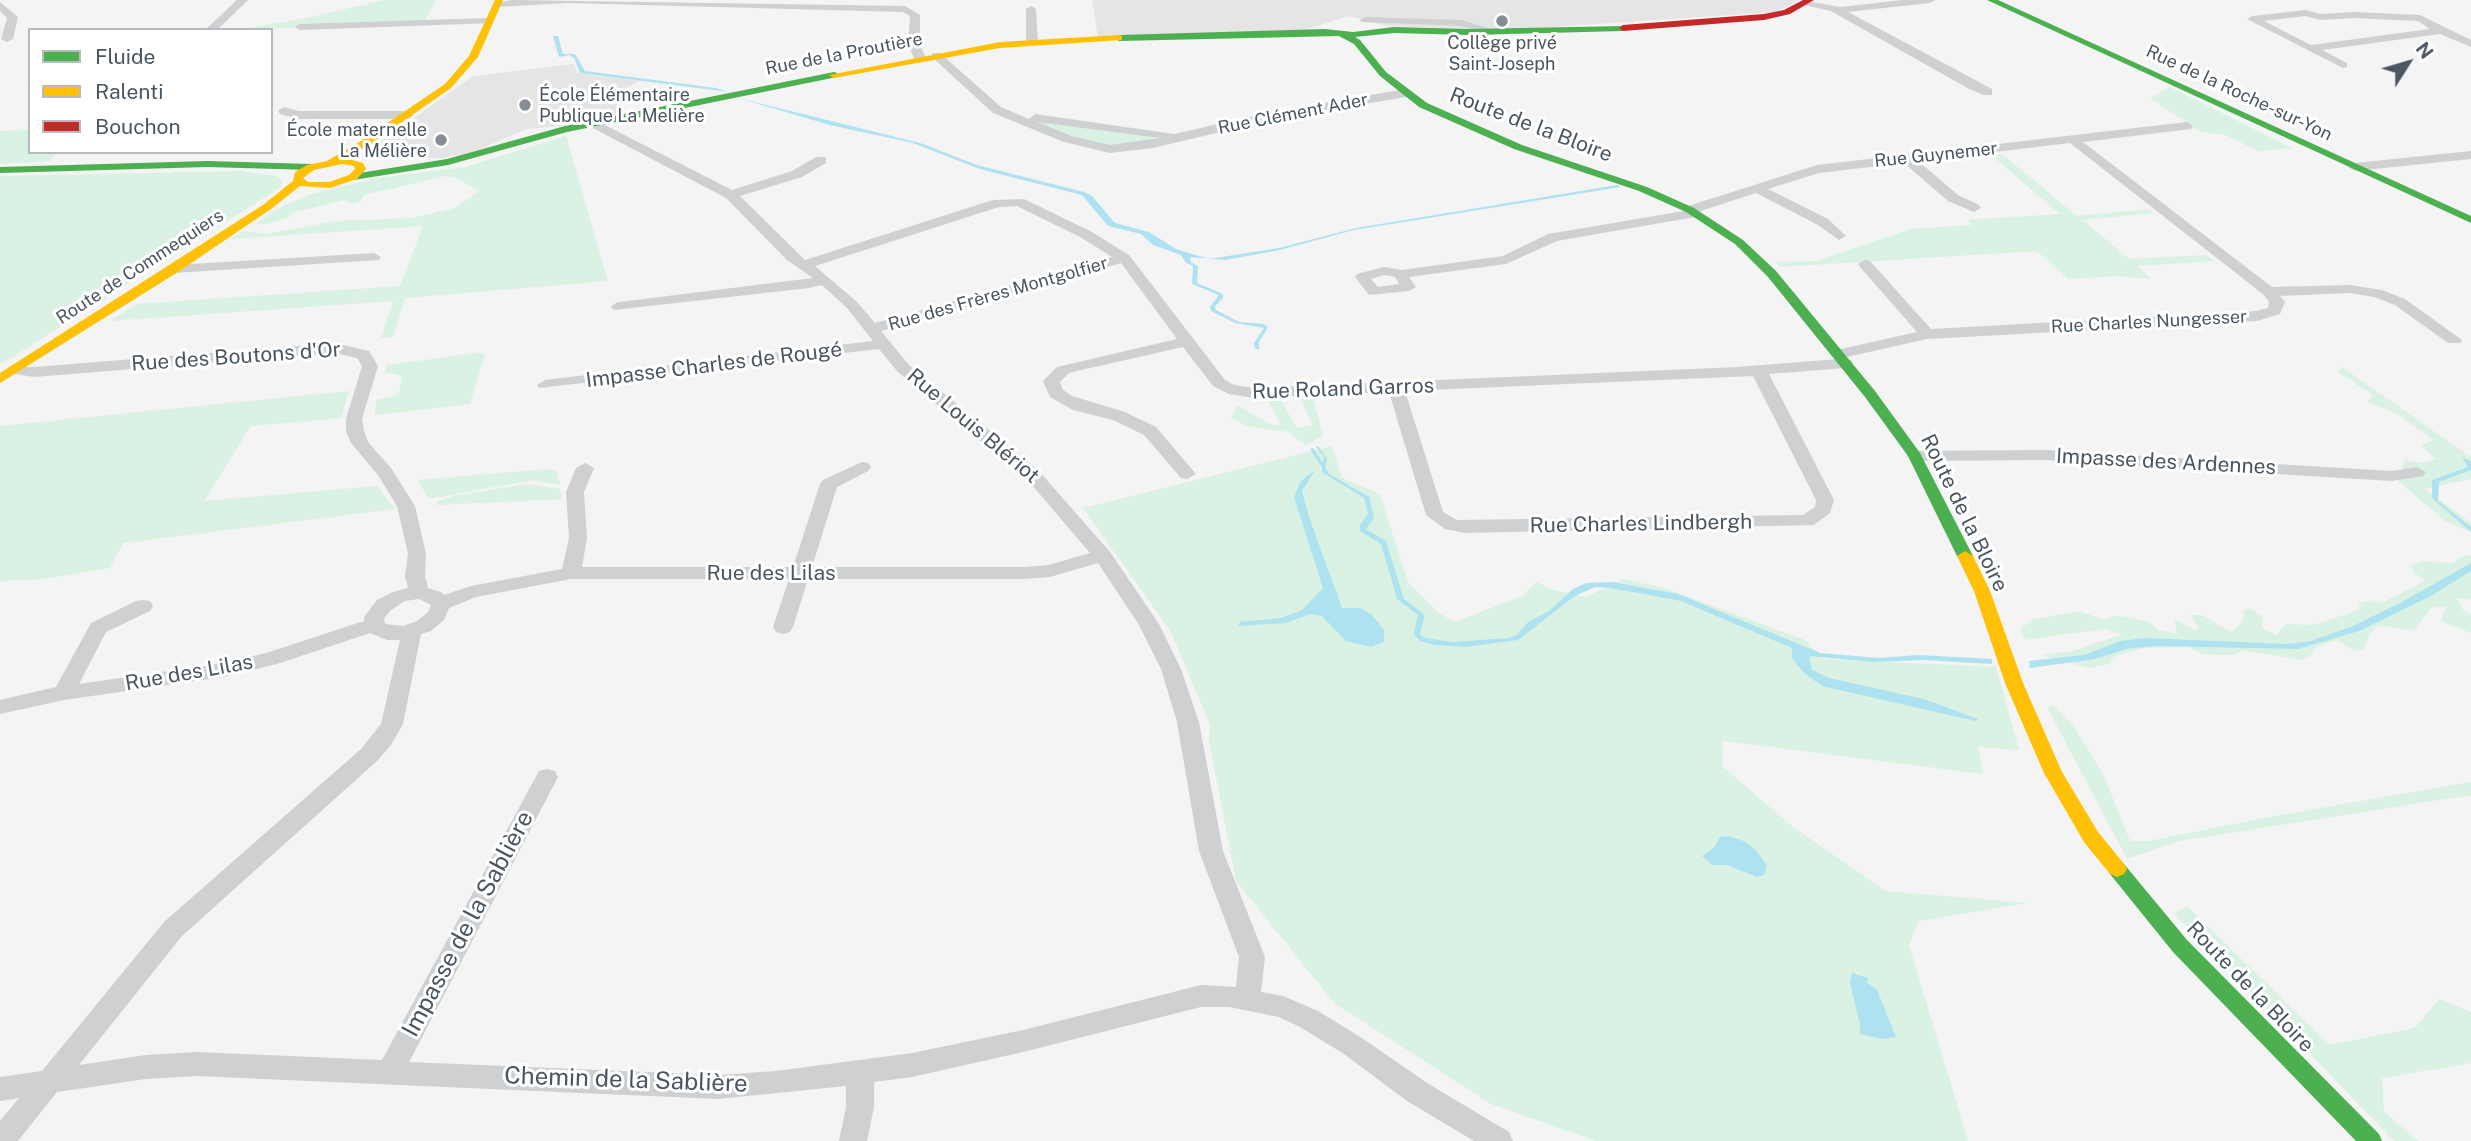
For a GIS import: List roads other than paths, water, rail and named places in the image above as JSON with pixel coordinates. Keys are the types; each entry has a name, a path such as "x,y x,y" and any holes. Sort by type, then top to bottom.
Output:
{"street":[{"path":"212,28 243,0"},
{"path":"0,170 208,164 311,167 332,161 408,115 458,76 472,57 498,2 568,0 755,3 905,9 915,15 914,45 928,57"},
{"path":"1834,9 1930,0"},
{"name":"Rue de la Roche-sur-Yon","path":"1991,0 2471,220"},
{"path":"1807,2 1834,9 1988,92"},
{"name":"Rue de la Proutière","path":"332,161 357,169 405,169 462,159 552,132 928,57 1032,42 1353,30 1493,32 1625,28 1748,19 1787,12 1807,2"},
{"path":"2287,4 2320,17 2354,15 2420,18 2471,44"},
{"path":"0,5 13,18 7,39"},
{"path":"1031,9 1032,42"},
{"path":"2306,13 2252,19 2343,65"},
{"path":"300,27 489,22"},
{"path":"1353,30 1462,23 1493,32"},
{"name":"Route de la Bloire","path":"1353,30 1383,74 1406,93 1438,113 1693,211 1722,229 1754,255 1841,358 1897,428 1915,456 1982,590 2014,683 2043,752 2091,838 2180,946 2371,1141"},
{"path":"2309,48 2441,31"},
{"name":"Rue Clément Ader","path":"928,57 997,110 1068,139 1110,149 1153,144 1314,108 1406,93"},
{"path":"284,111 299,115 408,115"},
{"name":"Rue Clément Ader","path":"1010,114 1180,136"},
{"name":"Rue Louis Blériot","path":"595,124 731,195 777,243 824,279 852,305 921,384 1025,467 1080,527 1102,556 1149,624 1171,669 1188,722 1211,851 1252,957 1248,998"},
{"name":"Rue Guynemer","path":"1402,274 1506,261 1553,237 1693,211 1817,169 2187,127"},
{"name":"Rue Charles Nungesser","path":"1841,358 1927,334 2257,316 2275,311 2277,302 2269,292 2073,140"},
{"path":"267,207 357,169 365,143"},
{"path":"2355,167 2471,155"},
{"path":"1906,158 1953,198 1974,208"},
{"path":"731,195 797,174 821,160"},
{"path":"269,167 320,186"},
{"name":"Route de Commequiers","path":"0,379 267,207 311,167"},
{"path":"1756,188 1823,222 1839,236"},
{"name":"Rue Roland Garros","path":"803,265 1008,201 1029,205 1124,258 1219,383 1241,392 1396,388 1759,371 1841,358"},
{"path":"174,269 374,257"},
{"name":"Rue des Frères Montgolfier","path":"871,329 1124,258"},
{"path":"1865,264 1927,334"},
{"path":"2355,278 2367,291"},
{"path":"619,307 809,284 824,279"},
{"path":"2269,292 2367,291 2400,302 2454,340"},
{"path":"1187,474 1150,431 1119,416 1066,400 1053,390 1051,381 1063,370 1073,367 1188,341"},
{"name":"Impasse Charles de Rougé","path":"545,385 884,344"},
{"name":"Rue des Boutons d'Or","path":"15,370 34,372 334,348 363,354 370,366 354,419 355,431 360,443 385,472 406,506 417,554 415,576 419,593"},
{"name":"Rue Charles Lindbergh","path":"1396,388 1435,515 1452,524 1465,527 1807,521 1824,509 1825,500 1759,371"},
{"name":"Impasse des Ardennes","path":"1915,456 2046,456 2392,476 2417,472"},
{"path":"783,627 829,484 862,467"},
{"path":"571,573 578,538 575,492 585,468"},
{"name":"Rue des Lilas","path":"441,604 471,592 571,573 1026,573 1050,571 1102,556"},
{"path":"419,593 434,596 441,604 437,615 424,626 412,631 387,633 375,624 374,617 384,605 400,596 419,593"},
{"path":"64,693 98,628 143,606"},
{"name":"Rue des Lilas","path":"0,707 64,693 224,670 270,659 375,624"},
{"path":"1,1141 173,929 369,755 383,739 392,723 412,631"},
{"name":"Impasse de la Sablière","path":"390,1071 547,777"},
{"name":"Chemin de la Sablière","path":"0,1089 146,1067 196,1064 718,1087 860,1074 1023,1041 1201,996 1248,998 1283,1007 1309,1019 1417,1092 1499,1141"},
{"path":"853,1141 859,1107 860,1074"}],"water":[{"path":"553,36 558,36 563,54 575,54 585,71 729,92 580,73 574,58 569,55 559,57"},
{"path":"738,98 920,143 977,165 1084,192 1092,196 1115,223 1149,232 1176,249 1207,258 1190,257 1191,262 1198,266 1197,283 1223,294 1223,298 1215,306 1216,310 1239,322 1264,324 1268,327 1259,342 1259,349 1255,349 1254,343 1264,328 1235,323 1211,311 1210,307 1219,295 1192,284 1193,266 1186,263 1181,255 1153,245 1141,234 1108,226 1082,195 980,169 913,143 830,125"},
{"path":"1617,185 1621,187 1354,230 1280,250 1225,260 1211,259 1279,248 1356,228"},
{"path":"1318,446 1327,459 1325,467 1329,474 1369,497 1374,518 1366,529 1386,541 1404,599 1425,615 1420,634 1425,638 1453,642 1508,638 1517,635 1528,622 1549,611 1573,589 1586,583 1612,582 1678,594 1820,653 1879,658 1918,655 1992,659 1992,664 1923,660 1874,662 1809,656 1812,670 1829,678 1924,699 1978,719 1975,721 1822,686 1804,673 1792,658 1792,648 1681,601 1611,588 1595,587 1575,596 1518,640 1465,647 1420,641 1414,634 1418,615 1397,599 1381,544 1360,531 1360,525 1368,514 1364,498 1322,472 1322,467 1310,449 1313,448 1323,463 1324,457 1316,447"},
{"path":"2462,457 2471,461 2471,470 2439,482 2438,501 2471,527 2471,532 2432,498 2432,480 2468,467"},
{"path":"1315,470 1302,491 1309,517 1342,608 1360,608 1372,615 1384,630 1384,642 1371,647 1346,641 1322,616 1310,614 1286,623 1238,626 1240,622 1281,618 1302,610 1323,588 1294,497 1301,481"},
{"path":"2471,563 2471,571 2429,597 2359,631 2298,649 2159,646 2130,648 2095,659 2030,668 2029,661 2084,655 2120,641 2145,638 2286,644 2311,641 2353,626"},
{"path":"1729,836 1746,842 1756,850 1767,866 1764,875 1757,877 1727,865 1712,865 1702,856 1714,848 1720,837"},
{"path":"1852,973 1868,978 1867,983 1877,990 1896,1037 1882,1039 1860,1034 1850,983"}],"place":[{"name":"Collège privé Saint-Joseph","path":"1502,21"},
{"name":"École Élémentaire Publique La Melière","path":"525,105"},
{"name":"École maternelle La Mélière","path":"441,140"}]}
